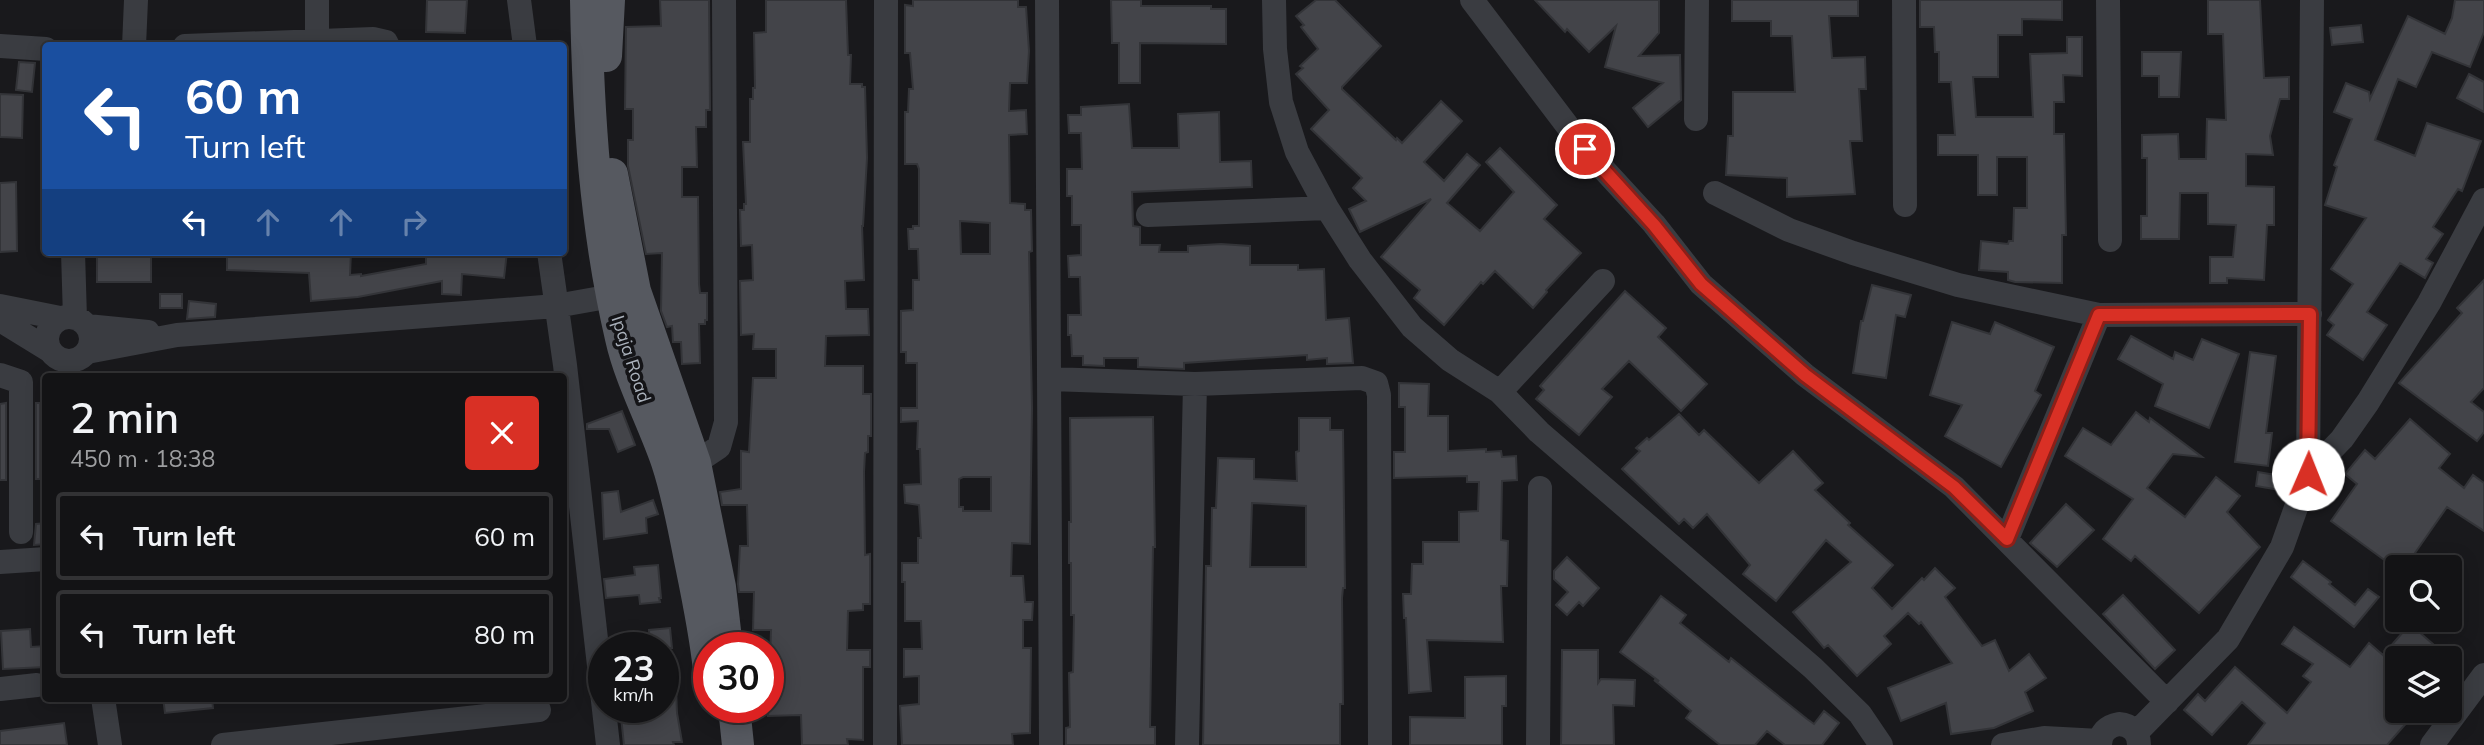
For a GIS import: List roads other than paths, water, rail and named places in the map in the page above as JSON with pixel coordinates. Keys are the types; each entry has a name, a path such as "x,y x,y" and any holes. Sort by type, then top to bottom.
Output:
{"main road":[{"name":"Ipaja Road","path":"586,0 587,73 597,209 612,296 621,341 678,498 704,632"},
{"name":"Ipaja Road","path":"609,0 605,104 612,174 635,291 695,463 718,574 725,632"},
{"path":"714,723 716,745"},
{"path":"736,723 738,745"}],"street":[{"path":"134,42 136,0"},
{"path":"317,0 317,39"},
{"path":"519,0 524,42"},
{"path":"695,463 719,447 726,422 724,0"},
{"path":"885,745 886,0"},
{"path":"1047,0 1051,745"},
{"path":"1274,0 1275,50 1281,102 1297,152 1327,208 1360,260 1412,327 1450,360 1500,393 1539,432 1813,668 1860,714 1881,745"},
{"path":"1472,0 1585,149 1654,225 1701,284 1805,375 1954,487 2167,702"},
{"path":"1696,119 1698,0"},
{"path":"1904,0 1905,205"},
{"path":"2108,0 2110,240"},
{"path":"2003,745 2044,738 2100,743 2102,734 2112,725 2126,725 2138,739 2167,702 2228,639 2282,547 2308,474 2312,0"},
{"path":"260,42 317,39 373,39 386,42"},
{"path":"0,46 42,49"},
{"path":"1715,193 1789,230 1853,253 1958,285 2099,315 2310,314"},
{"path":"2308,474 2342,439 2368,402 2429,303 2484,200"},
{"path":"1148,215 1327,208"},
{"path":"72,256 74,320 91,341 85,361"},
{"path":"550,256 566,373"},
{"path":"1500,393 1603,281"},
{"path":"0,320 54,360 69,362 85,361 177,335 556,306 612,296"},
{"path":"0,306 177,335"},
{"path":"2007,539 2099,315"},
{"path":"54,360 46,342 49,327 74,320"},
{"path":"0,375 22,382 22,532"},
{"path":"1050,379 1195,384 1362,377 1376,383 1379,395 1380,745"},
{"path":"567,383 608,745"},
{"path":"1187,745 1195,384"},
{"path":"1538,745 1540,488"},
{"path":"0,562 42,559"},
{"path":"2432,745 2484,675"},
{"path":"0,689 37,685"},
{"path":"104,702 110,745"},
{"path":"223,745 539,710"}]}
